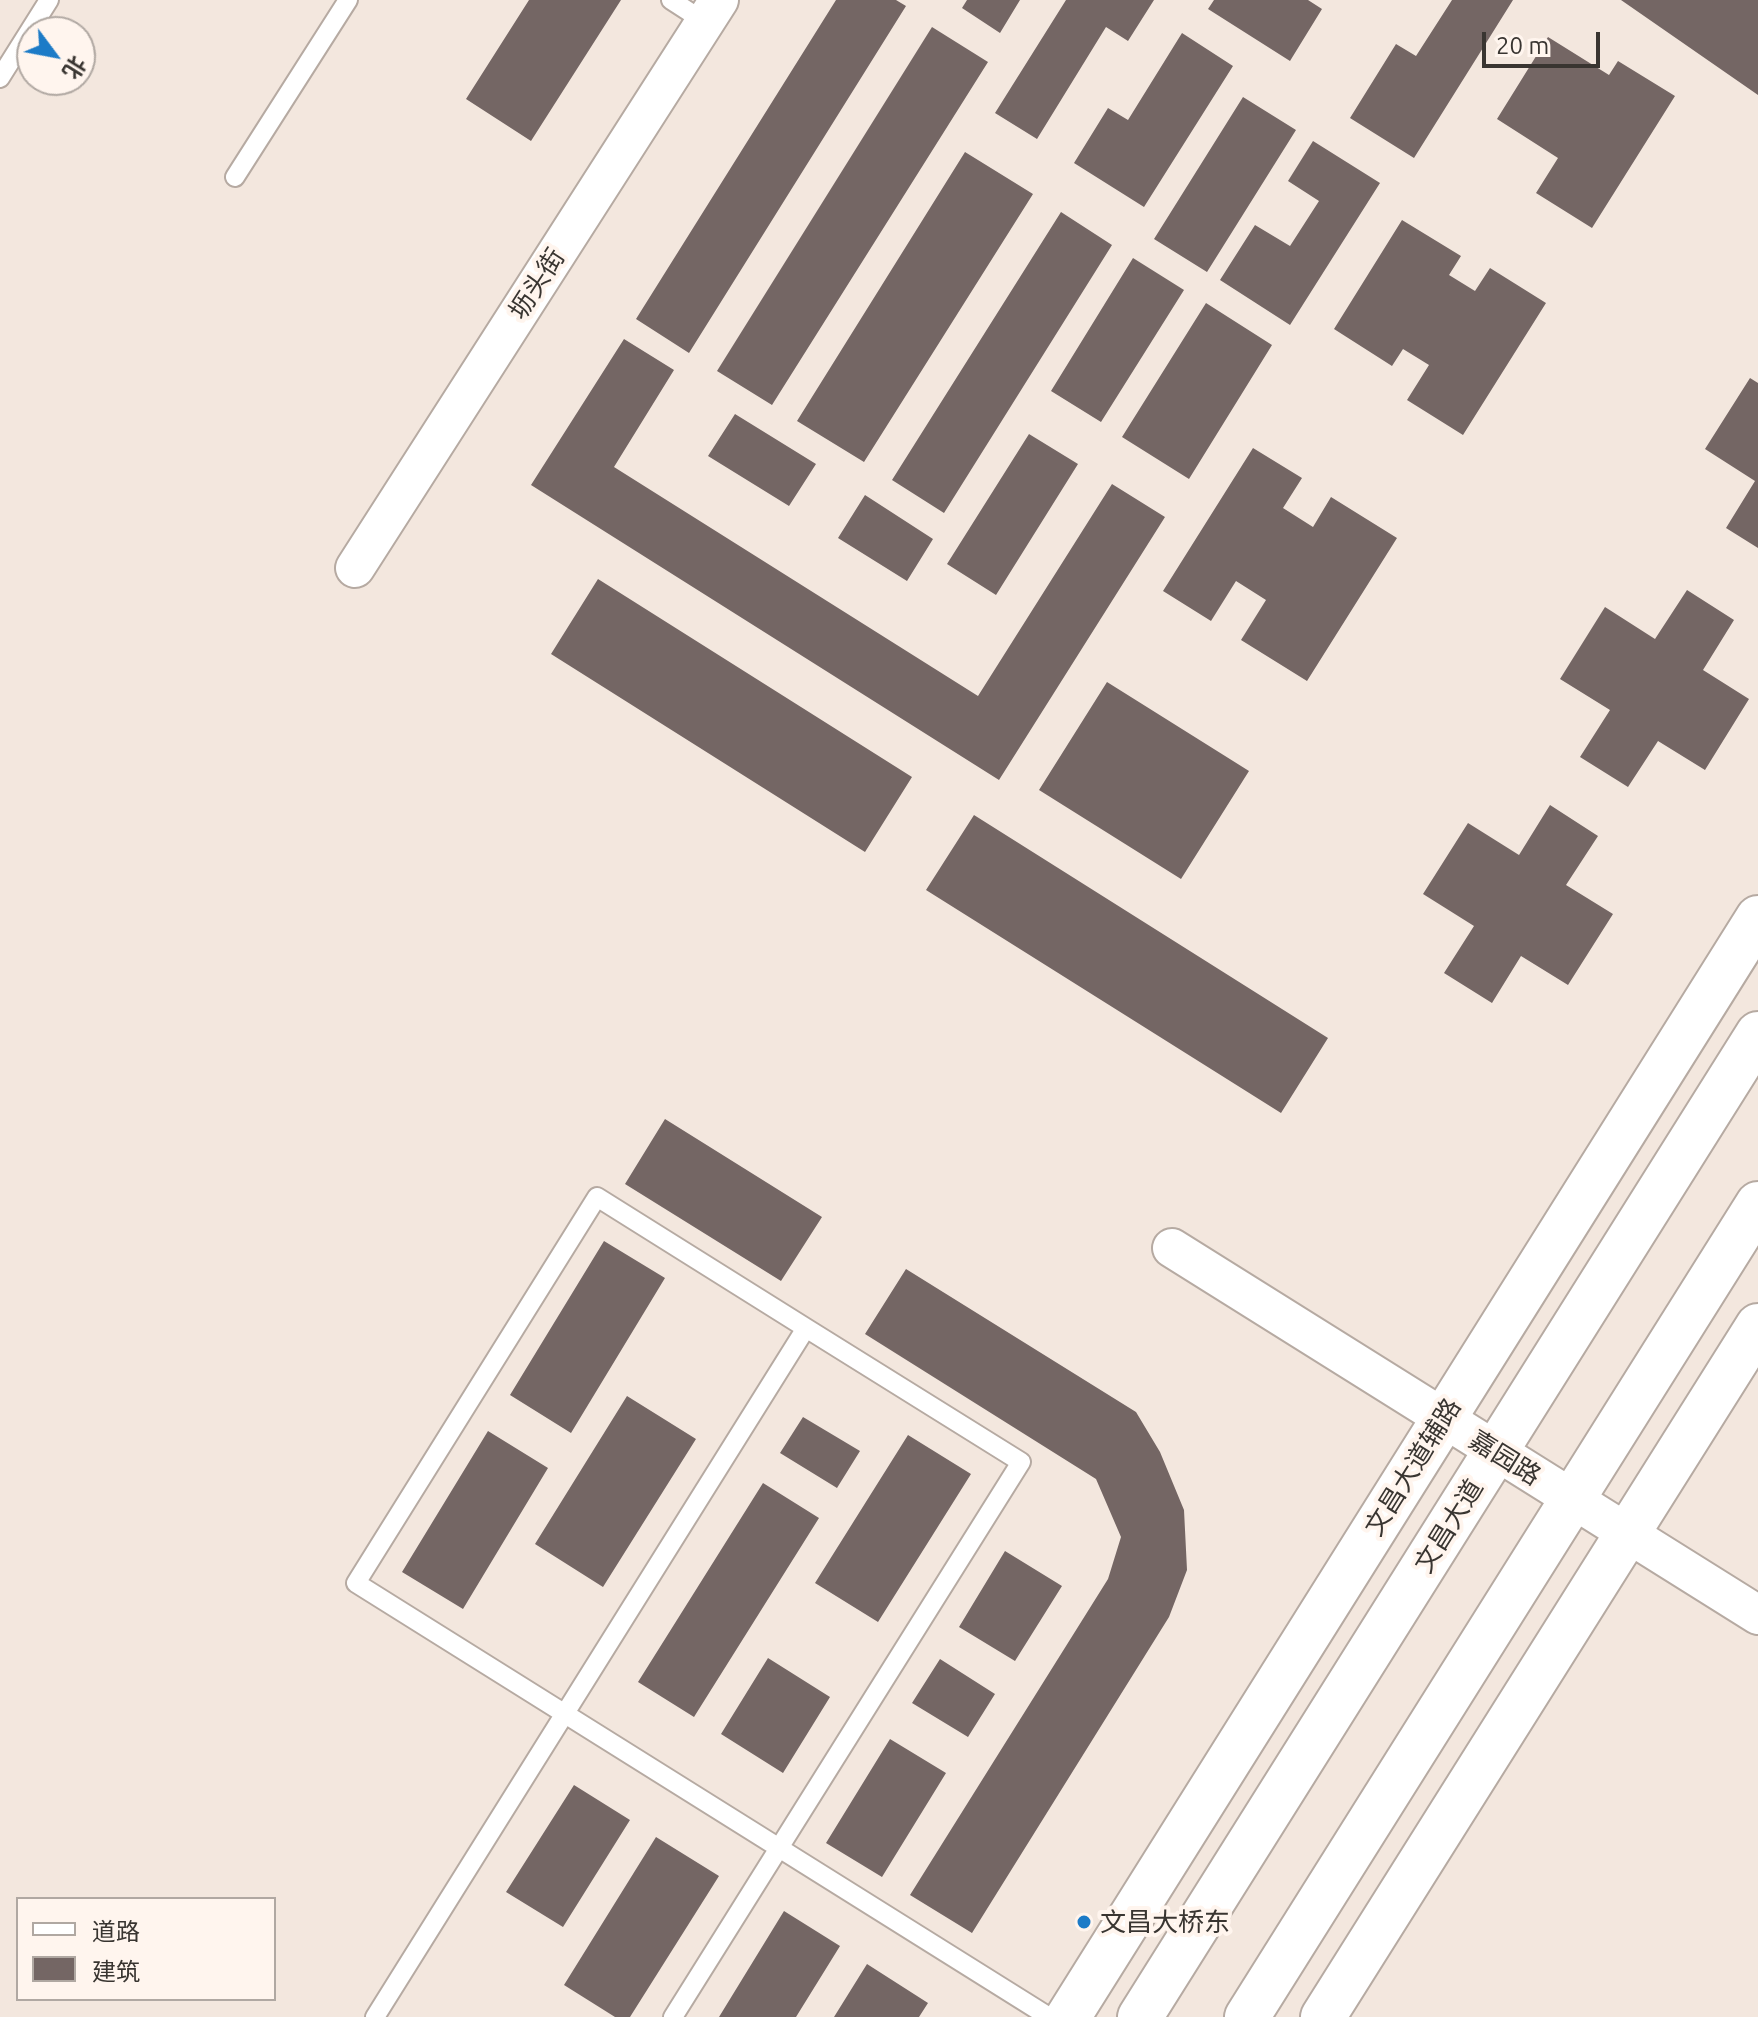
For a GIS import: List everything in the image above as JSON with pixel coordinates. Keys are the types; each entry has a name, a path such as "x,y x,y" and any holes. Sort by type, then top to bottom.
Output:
{"street":[{"name":"坜头街","path":"355,568 712,11"},
{"name":"文昌大道辅路","path":"1068,2017 1758,918"},
{"name":"文昌大道","path":"1140,2017 1758,1034"},
{"path":"1247,2017 1758,1204"},
{"name":"嘉园路","path":"1172,1248 1758,1615"},
{"path":"1323,2017 1758,1326"}],"lane":[{"path":"0,78 49,0"},
{"path":"235,177 348,0"},
{"path":"671,0 712,11"},
{"path":"673,2017 779,1848 1021,1462 597,1197 356,1583 565,1714 779,1848 1049,2017"},
{"path":"375,2017 806,1328"}],"building":[{"path":"529,0 621,0 531,141 466,99"},
{"path":"836,0 896,0 906,6 689,353 636,319"},
{"path":"967,0 1020,0 1000,33 962,8"},
{"path":"1066,0 1154,0 1128,41 1106,27 1037,139 995,113"},
{"path":"1214,0 1308,0 1322,9 1290,61 1208,9"},
{"path":"1452,0 1513,0 1414,158 1350,118 1396,44 1416,56"},
{"path":"1621,0 1758,0 1758,95"},
{"path":"932,27 988,62 772,405 717,371"},
{"path":"1182,33 1233,66 1144,207 1074,163 1108,108 1128,120"},
{"path":"1548,37 1609,75 1618,61 1675,96 1592,228 1536,193 1558,158 1497,119"},
{"path":"1243,97 1296,130 1207,272 1154,239"},
{"path":"1313,141 1380,183 1290,325 1220,280 1255,225 1290,246 1319,201 1288,181"},
{"path":"965,152 1033,194 864,462 797,421"},
{"path":"1061,212 1112,245 944,513 892,480"},
{"path":"1402,220 1461,256 1449,275 1475,291 1490,268 1546,303 1463,435 1407,400 1429,365 1403,349 1392,366 1334,329"},
{"path":"1133,258 1184,290 1101,422 1051,391"},
{"path":"1206,303 1272,345 1189,479 1122,437"},
{"path":"624,339 674,370 614,467 978,696 1112,484 1165,517 999,780 531,485"},
{"path":"1750,378 1758,383 1758,548 1726,528 1755,481 1705,449"},
{"path":"735,414 816,464 789,506 708,456"},
{"path":"1029,434 1078,464 996,595 947,564"},
{"path":"1253,448 1302,478 1283,508 1313,527 1331,497 1397,538 1307,681 1241,640 1266,600 1236,581 1211,621 1163,591"},
{"path":"865,495 933,539 907,581 838,538"},
{"path":"598,579 912,777 865,852 551,654"},
{"path":"1687,590 1734,620 1703,670 1749,699 1705,770 1658,741 1628,787 1580,757 1610,710 1560,679 1605,607 1655,639"},
{"path":"1107,682 1249,771 1181,879 1039,790"},
{"path":"1550,805 1598,836 1566,885 1613,914 1568,985 1521,956 1492,1003 1444,973 1474,926 1423,894 1468,823 1519,855"},
{"path":"974,815 1328,1038 1281,1113 926,890"},
{"path":"665,1119 822,1217 781,1281 625,1184"},
{"path":"604,1241 665,1278 571,1433 510,1395"},
{"path":"906,1269 1136,1412 1160,1452 1184,1510 1187,1570 1169,1617 972,1933 910,1895 1108,1579 1121,1537 1096,1479 865,1334"},
{"path":"627,1396 696,1439 603,1587 535,1544"},
{"path":"803,1417 860,1451 837,1488 780,1453"},
{"path":"488,1431 548,1468 463,1609 402,1572"},
{"path":"908,1435 971,1474 878,1622 815,1583"},
{"path":"763,1483 819,1518 694,1717 638,1682"},
{"path":"1005,1551 1062,1586 1015,1661 959,1627"},
{"path":"768,1658 830,1697 783,1773 721,1734"},
{"path":"940,1659 995,1694 968,1737 912,1703"},
{"path":"890,1739 946,1773 882,1877 826,1843"},
{"path":"574,1785 630,1820 563,1927 506,1892"},
{"path":"656,1837 719,1876 630,2017 615,2017 564,1985"},
{"path":"784,1911 840,1946 796,2017 719,2017"},
{"path":"867,1964 928,2003 919,2017 834,2017"}],"place":[{"name":"文昌大桥东","path":"1084,1922"}]}
